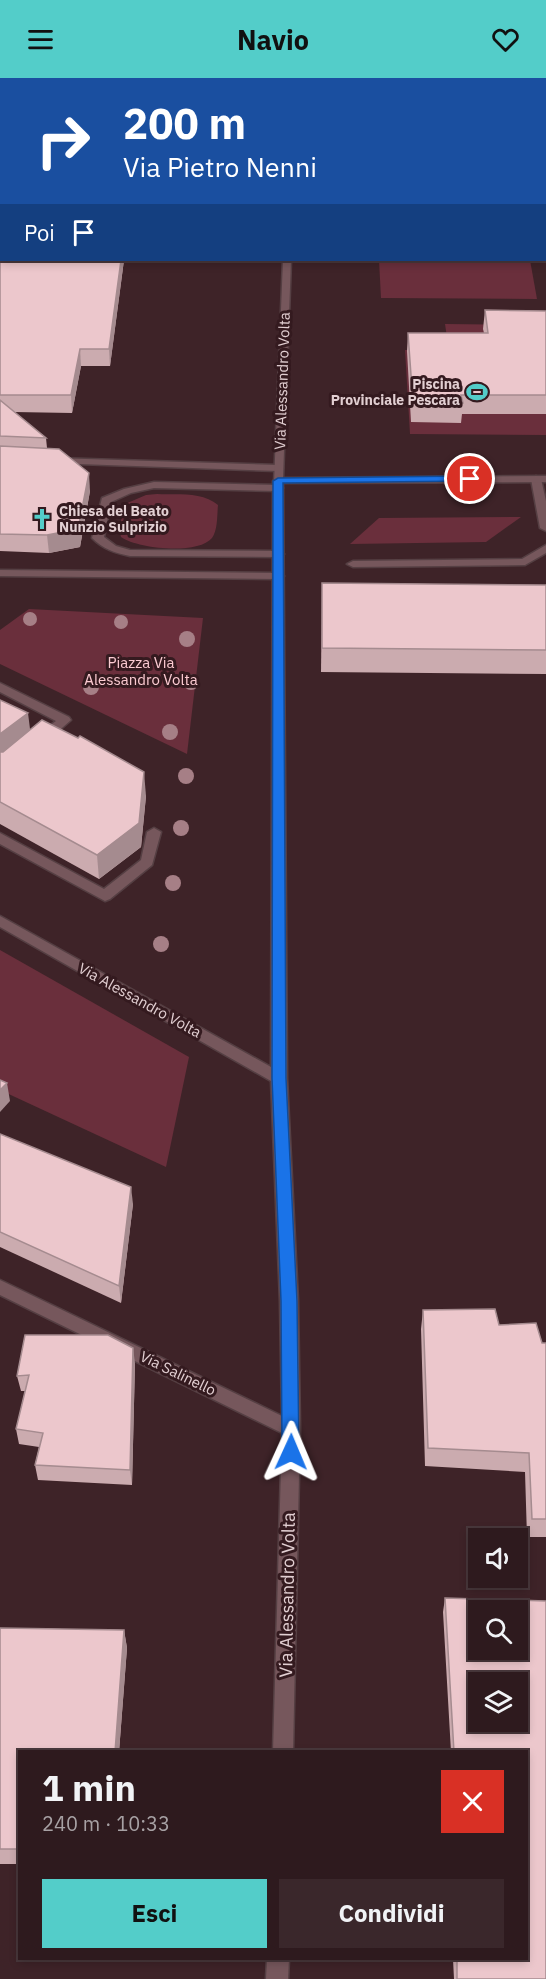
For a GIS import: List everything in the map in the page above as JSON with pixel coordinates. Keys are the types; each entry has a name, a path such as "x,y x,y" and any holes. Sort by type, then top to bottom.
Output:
{"street":[{"name":"Via Alessandro Volta","path":"283,1750 291,1429 289,1301 279,1078 278,479 287,261"},
{"path":"47,461 278,479"},
{"path":"278,554 130,553 112,548 98,538 106,500 128,490 154,485 278,479 541,479 546,528"},
{"path":"353,564 525,562 546,548"},
{"path":"0,573 278,576"},
{"path":"0,687 65,720 28,749"},
{"path":"0,838 105,896 147,862 154,832"},
{"name":"Via Alessandro Volta","path":"0,921 279,1078"},
{"name":"Via Salinello","path":"0,1287 291,1429"},
{"path":"277,1979 278,1960"}],"green space":[{"path":"379,261 530,261 537,299 381,298"},
{"name":"Piscina Provinciale Pescara","path":"445,324 546,325 546,435 410,434 405,350 449,351"},
{"path":"146,495 197,496 218,505 212,538 194,547 168,548 140,545 121,537 119,529 125,504"},
{"path":"521,517 486,542 350,544 379,518"},
{"name":"Piazza Via Alessandro Volta","path":"29,609 203,618 187,754 0,664 0,630"},
{"path":"0,950 189,1057 166,1167 0,1090"}],"building":[{"path":"0,261 121,261 109,349 80,349 71,395 0,395"},
{"name":"Piscina Provinciale Pescara","path":"485,310 546,311 546,395 461,395 463,403 413,403 408,333 488,333"},
{"path":"0,400 46,438 0,436"},
{"name":"Chiesa del Beato Nunzio Sulprizio","path":"0,446 59,449 89,473 78,529 47,535 0,534"},
{"path":"322,583 546,585 546,650 322,648"},
{"path":"0,700 28,713 0,734"},
{"path":"42,720 78,738 80,736 144,772 139,823 97,855 0,802 0,752 3,752"},
{"path":"0,1080 7,1083 0,1090"},
{"path":"0,1134 131,1187 119,1286 0,1232"},
{"path":"495,1309 499,1325 536,1323 542,1343 546,1343 546,1519 532,1519 529,1453 428,1448 423,1310"},
{"path":"25,1335 108,1335 133,1348 130,1470 35,1465 43,1433 16,1429 29,1375 17,1376"},
{"path":"445,1598 512,1600 468,1600 468,1660 528,1660 528,1600 546,1601 546,1979 457,1979 457,1960 528,1960 528,1750 454,1750"},
{"path":"0,1628 124,1630 115,1750 18,1750 18,1849 0,1849"}],"place":[{"name":"Piscina Provinciale Pescara","path":"477,392"},
{"name":"Chiesa del Beato Nunzio Sulprizio","path":"42,519"}],"route":[{"path":"291,1452 289,1301 279,1078 278,481 470,479"}]}
